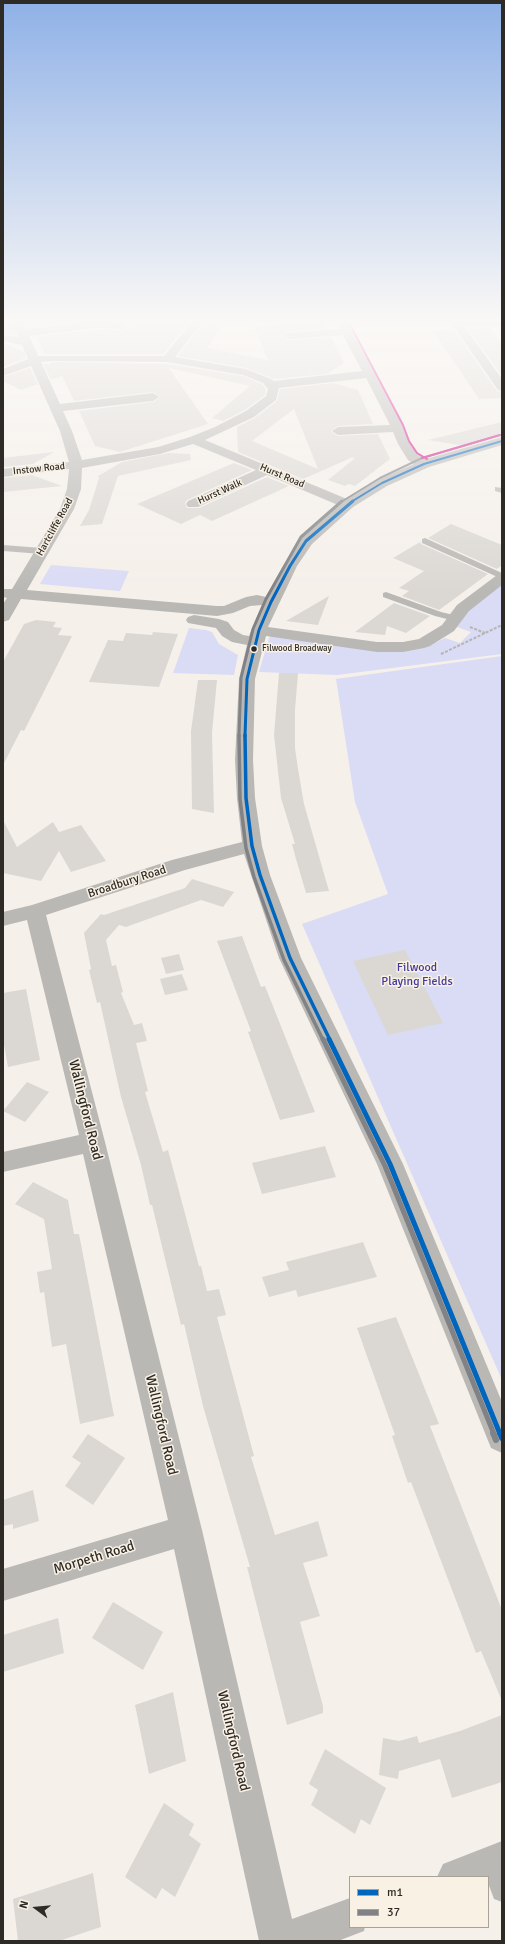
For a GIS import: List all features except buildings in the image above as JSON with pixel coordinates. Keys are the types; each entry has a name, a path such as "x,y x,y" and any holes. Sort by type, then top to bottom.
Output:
{"street":[{"name":"Hartcliffe Road","path":"7,603 42,551 71,499 74,489 76,465 74,453 57,412"},
{"name":"Instow Road","path":"3,473 131,457 194,440 219,430 253,412"},
{"path":"390,412 404,444 413,457 424,464"},
{"path":"338,431 398,428"},
{"name":"Hurst Road","path":"194,440 348,504"},
{"path":"502,441 424,464 382,483 348,504 324,523 306,541 290,566 271,602 258,636 247,679 244,726 246,798 252,846 260,875 290,958 390,1164 502,1438"},
{"name":"Hurst Walk","path":"193,504 268,470"},
{"path":"7,603 213,622 222,625 228,633 238,639 258,636 363,646 403,647 424,643 439,635 448,628 463,608 502,577"},
{"path":"7,603 217,611 227,610 246,602 257,600 271,602"},
{"name":"Broadbury Road","path":"3,920 179,865 252,846"},
{"name":"Wallingford Road","path":"35,911 93,1142 186,1530 278,1941"},
{"path":"3,1162 93,1142"},
{"name":"Morpeth Road","path":"3,1585 186,1530"},
{"path":"463,1876 499,1871"},
{"path":"287,1941 349,1917"}],"lane":[{"path":"425,541 502,577"},
{"path":"3,548 42,551"},
{"path":"386,595 438,614 455,618"}],"green space":[{"path":"51,565 129,571 120,591 40,584"},
{"path":"502,584 502,654 337,675 259,672 270,635 429,646 445,638 460,643 471,632 457,627 467,611"},
{"path":"189,628 212,632 219,644 238,655 234,675 173,673"},
{"name":"Filwood Playing Fields","path":"502,656 502,1380 302,924 388,894 355,802 336,679"}],"transit line":[{"path":"396,412 409,441 417,453 427,459"},
{"name":"37","path":"496,1440 385,1166 284,960 254,877 246,848 240,799 238,760 241,678 253,629 266,599 301,537 344,499 380,478 422,458 500,435"},
{"path":"422,458 500,435"},
{"name":"m1","path":"502,441 424,464 382,483 348,504 306,541 290,566 271,602 259,630 247,679 244,760 246,798 252,846 260,875 290,958 390,1164 502,1438"}],"place":[{"name":"Filwood Broadway","path":"254,649"}]}
